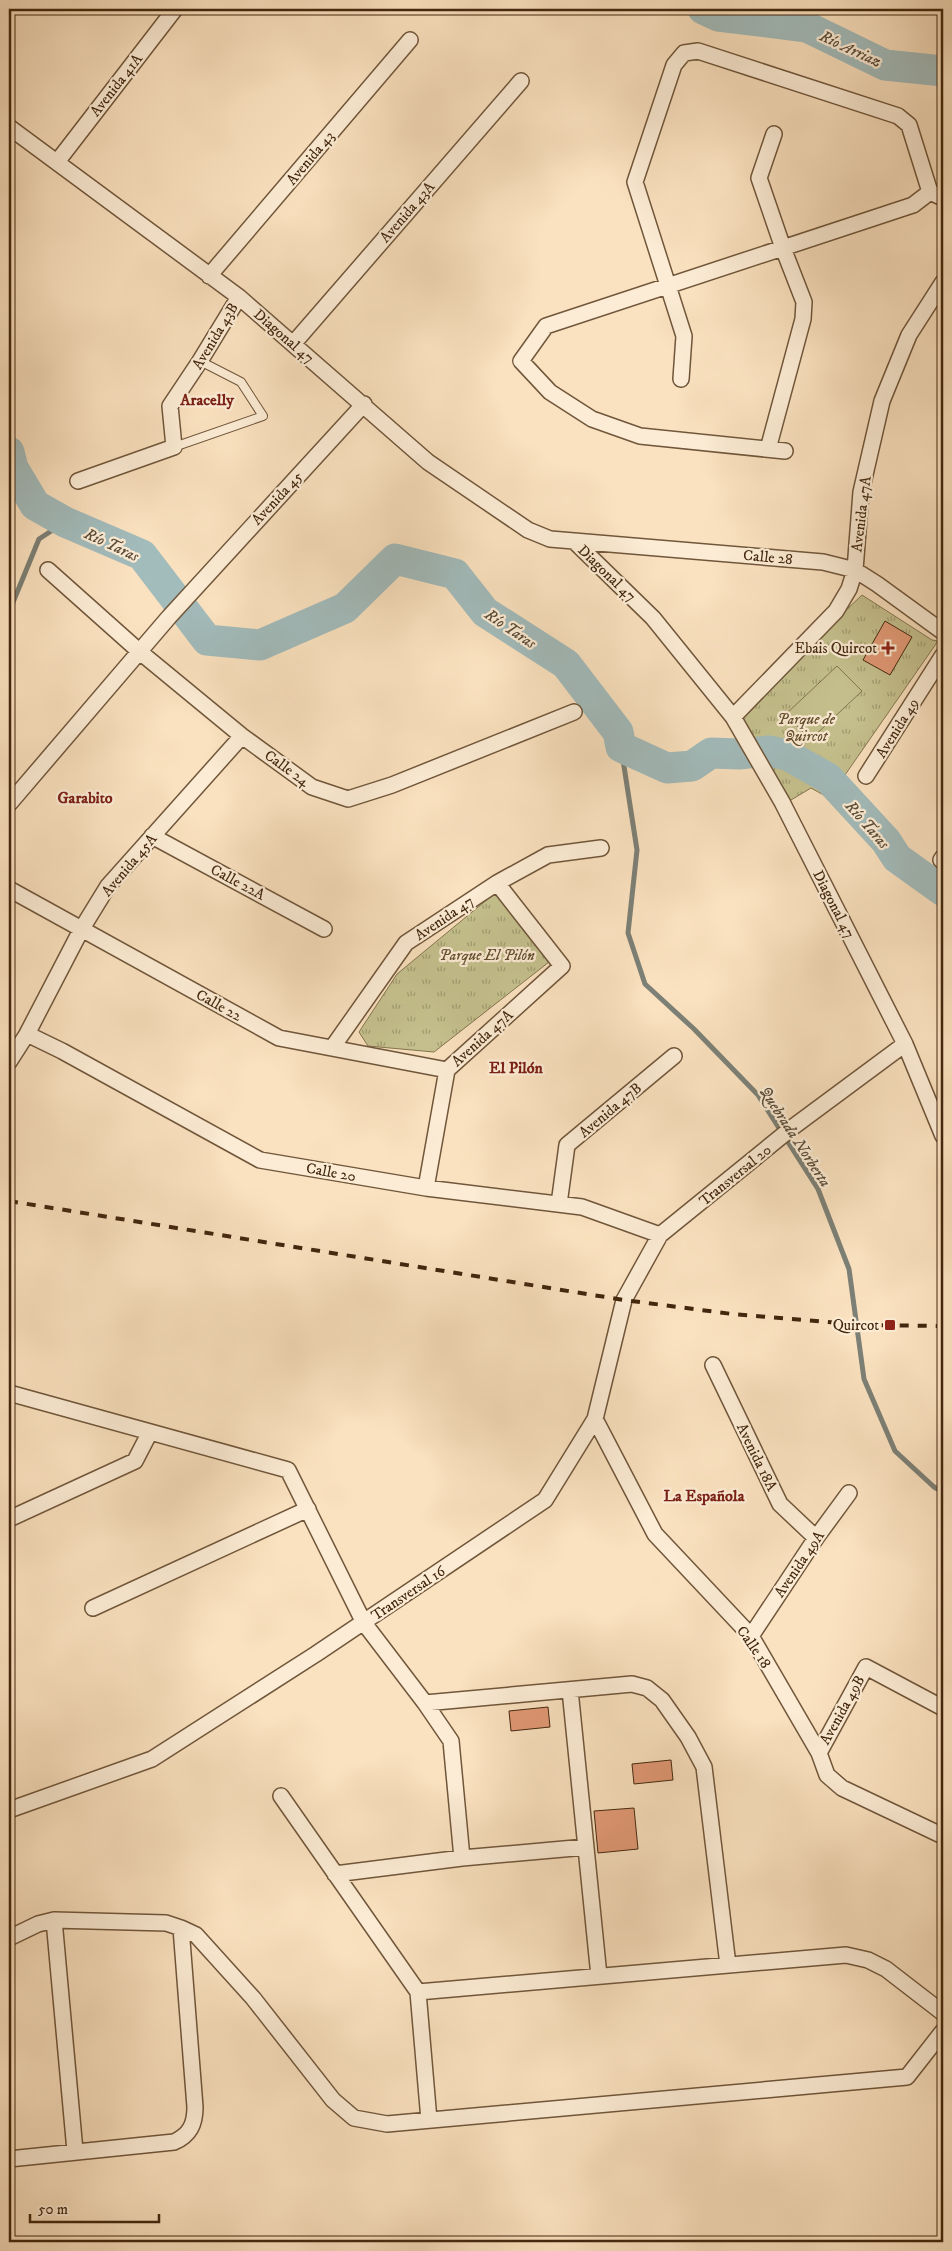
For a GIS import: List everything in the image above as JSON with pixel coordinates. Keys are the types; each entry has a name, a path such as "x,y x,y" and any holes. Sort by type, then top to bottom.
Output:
{"street":[{"name":"Avenida 41A","path":"57,162 175,9"},
{"name":"Avenida 43","path":"209,276 410,40"},
{"path":"682,379 684,336 669,286 635,182 674,65 684,53 698,51 898,116 909,125 936,195 913,205 669,286 546,326 521,361 550,392 592,419 640,436 786,450"},
{"name":"Avenida 43A","path":"293,344 521,81"},
{"name":"Diagonal 47","path":"9,127 239,297 364,404 428,462 528,530 550,539 574,542 653,618 733,717 782,802 905,1044 943,1136"},
{"path":"768,449 803,319 804,302 759,178 774,134"},
{"name":"Avenida 47A","path":"733,717 836,611 849,589 854,570 861,492 882,402 909,335 943,282"},
{"name":"Avenida 43B","path":"174,447 170,406 239,297"},
{"name":"Avenida 45","path":"140,652 168,617 364,404"},
{"path":"78,481 174,447"},
{"name":"Calle 28","path":"574,542 823,562 854,570 878,584 943,632"},
{"name":"Calle 24","path":"48,570 140,652 242,736 312,787 348,798 392,785 574,712"},
{"path":"9,804 140,652"},
{"name":"Avenida 49","path":"866,776 943,655"},
{"name":"Avenida 45A","path":"9,1062 27,1034 81,930 108,886 242,736"},
{"name":"Calle 22A","path":"152,836 324,929"},
{"name":"Avenida 47","path":"332,1048 406,943 497,883 548,855 600,848"},
{"name":"Avenida 47A","path":"426,1188 447,1070 562,966 497,883"},
{"name":"Calle 22","path":"9,889 279,1038 447,1070"},
{"name":"Calle 20","path":"27,1034 62,1051 260,1160 426,1188 582,1207 660,1235"},
{"name":"Transversal 20","path":"660,1235 793,1127 905,1044"},
{"name":"Avenida 47B","path":"559,1204 567,1145 674,1056"},
{"name":"Transversal 16","path":"9,1810 152,1758 364,1623 545,1500 594,1419 624,1300 660,1235"},
{"name":"Avenida 18A","path":"713,1365 780,1504 816,1538"},
{"path":"9,1393 288,1470 364,1623 425,1703 451,1741 462,1858"},
{"name":"Calle 18","path":"594,1419 655,1534 751,1636 819,1753 827,1775 842,1788 943,1836"},
{"path":"9,1519 135,1461 150,1432"},
{"name":"Avenida 49A","path":"751,1636 816,1538 849,1493"},
{"path":"93,1608 308,1509"},
{"name":"Avenida 49B","path":"819,1753 866,1667 943,1708"},
{"path":"425,1703 632,1684 647,1688 662,1700 688,1737 704,1767 728,1965"},
{"path":"570,1690 599,1976"},
{"path":"281,1796 418,1992 429,2120"},
{"path":"335,1874 462,1858 586,1847"},
{"path":"54,1920 75,2151"},
{"path":"9,1938 38,1924 54,1920 166,1923 182,1928 196,1935 252,1998 333,2100 354,2118 387,2124 907,2077 943,2031"},
{"path":"9,2158 174,2142 184,2138 191,2130 195,2119 195,2107 182,1928"},
{"path":"418,1992 846,1955 868,1960 886,1968 943,2013"}],"lane":[{"path":"174,447 263,416 241,382 200,361"}],"green space":[{"name":"Parque de Quircot","path":"862,595 932,640 938,641 829,798 811,788 791,800 782,802 733,717"},
{"path":"837,666 862,691 810,740 786,714"},
{"name":"Parque El Pilón","path":"495,893 549,962 434,1052 368,1046 359,1032 397,974"}],"building":[{"name":"Ebais Quircot","path":"885,621 912,637 890,675 863,660"},
{"path":"548,1707 550,1727 511,1731 509,1711"},
{"path":"671,1760 673,1780 634,1784 632,1764"},
{"path":"634,1808 638,1849 598,1853 594,1811"}],"waterway":[{"name":"Río Arriaz","path":"703,9 718,16 807,27 885,65 943,71"},
{"name":"Río Taras","path":"9,452 13,468 35,505 65,522 142,555 207,640 260,645 345,608 395,559 455,574 485,612 566,664 618,732 621,747 667,768 692,766 711,753 739,754 769,751 787,755 828,778 886,841 897,858 943,891"},
{"path":"9,612 39,539 65,522"},
{"name":"Quebrada Norberta","path":"621,747 637,850 628,933 645,984 694,1029 758,1095 818,1189 849,1269 864,1379 895,1451 934,1487 943,1492"}],"railway":[{"path":"9,1201 624,1300 732,1314 865,1325 943,1326"}],"place":[{"name":"Ebais Quircot","path":"888,648"},
{"name":"Quircot","path":"890,1325"}],"district":[{"name":"Aracelly","path":"207,399"},
{"name":"Garabito","path":"85,797"},
{"name":"El Pilón","path":"516,1067"},
{"name":"La Española","path":"704,1495"}]}
